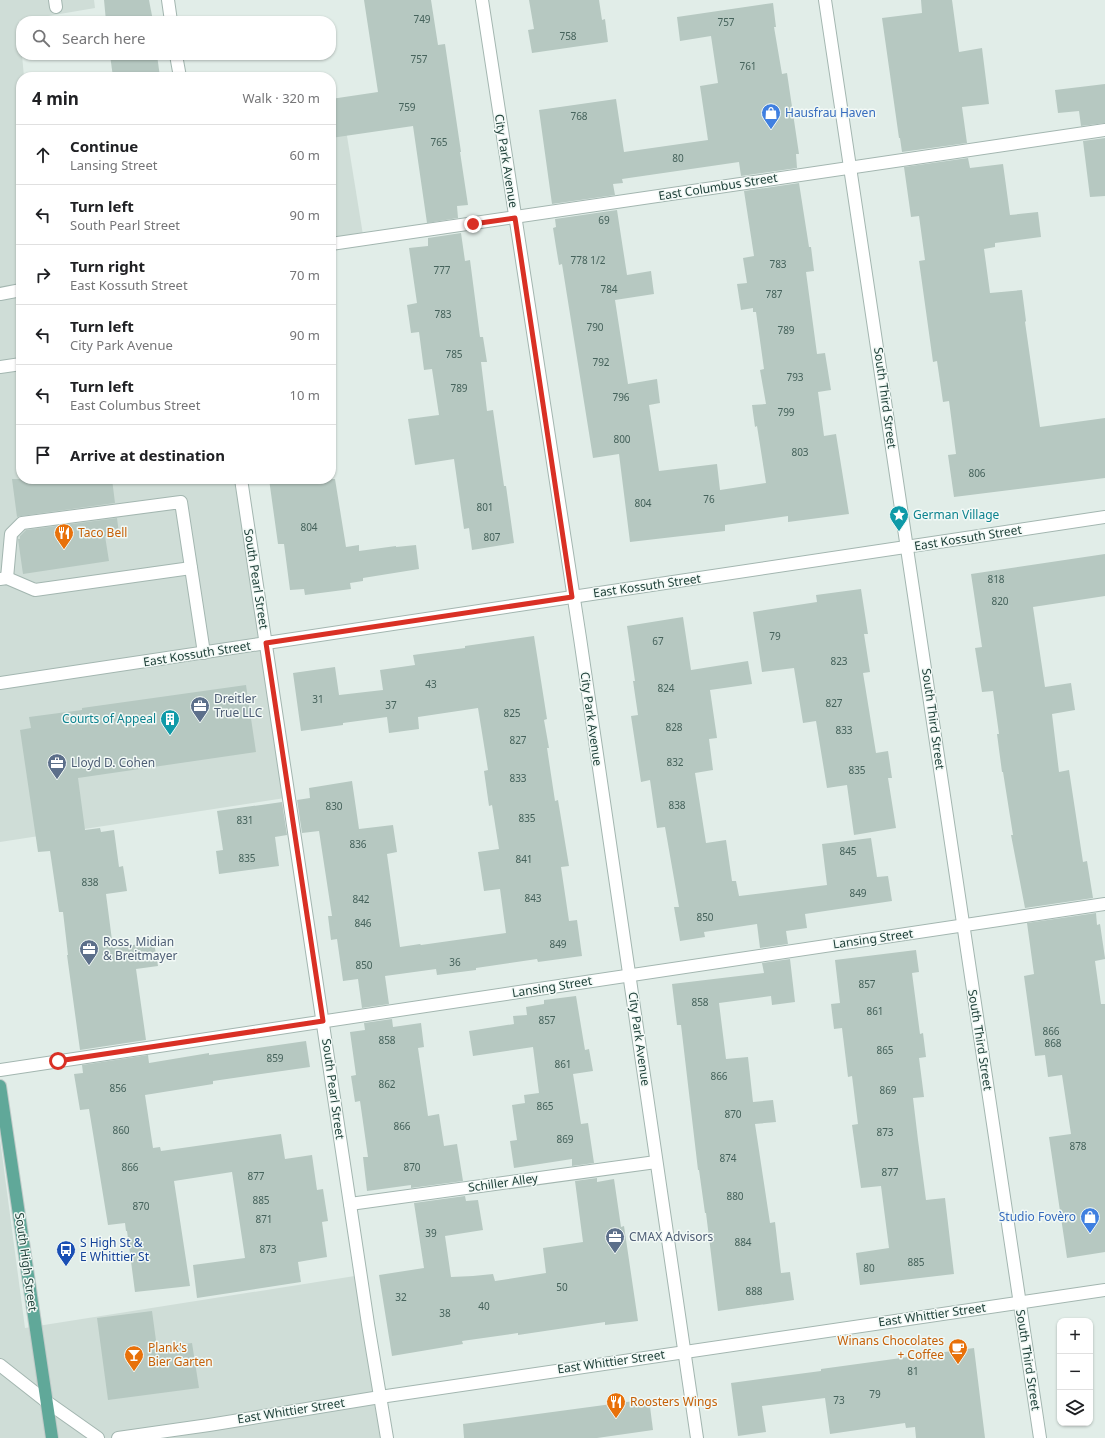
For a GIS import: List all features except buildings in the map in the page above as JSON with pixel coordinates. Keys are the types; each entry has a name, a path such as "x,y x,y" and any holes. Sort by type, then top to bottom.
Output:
{"main road":[{"name":"South High Street","path":"0,1086 52,1438"}],"street":[{"path":"168,0 170,16"},
{"name":"City Park Avenue","path":"482,0 629,975 697,1438"},
{"name":"South Third Street","path":"825,0 1040,1438"},
{"path":"177,60 179,72"},
{"name":"East Columbus Street","path":"336,243 1105,130"},
{"path":"0,294 16,291"},
{"path":"0,367 16,365"},
{"name":"South Pearl Street","path":"242,484 350,1204 387,1438"},
{"path":"191,568 35,590 3,579 11,534 22,523 181,502 204,653"},
{"name":"East Kossuth Street","path":"0,683 1105,517"},
{"name":"Lansing Street","path":"0,1070 1105,904"},
{"name":"Schiller Alley","path":"350,1204 656,1162"},
{"name":"East Whittier Street","path":"118,1438 209,1425 380,1397 1105,1290"},
{"path":"0,1365 47,1402 98,1438"}],"shaded area":[{"path":"0,0 94,0 95,8 48,16 16,16 16,60 22,60 24,72 16,72 16,484 238,484 285,798 0,842"},
{"path":"341,99 363,235 336,240 336,100"},
{"path":"0,1139 25,1328 361,1275 384,1438 0,1438"}],"place":[{"name":"Hausfrau Haven","path":"771,130"},
{"name":"German Village","path":"899,532"},
{"name":"Taco Bell","path":"64,550"},
{"name":"Dreitler True LLC","path":"200,723"},
{"name":"Courts of Appeal","path":"170,736"},
{"name":"Lloyd D. Cohen","path":"57,780"},
{"name":"Ross, Midian & Breitmayer","path":"89,966"},
{"name":"Studio Fovèro","path":"1090,1234"},
{"name":"CMAX Advisors","path":"615,1254"},
{"name":"S High St & E Whittier St","path":"66,1267"},
{"name":"Winans Chocolates + Coffee","path":"958,1365"},
{"name":"Plank's Bier Garten","path":"134,1372"},
{"name":"Roosters Wings","path":"616,1419"}],"route":[{"path":"58,1061 323,1021 266,643 572,597 515,218 473,224"}]}
